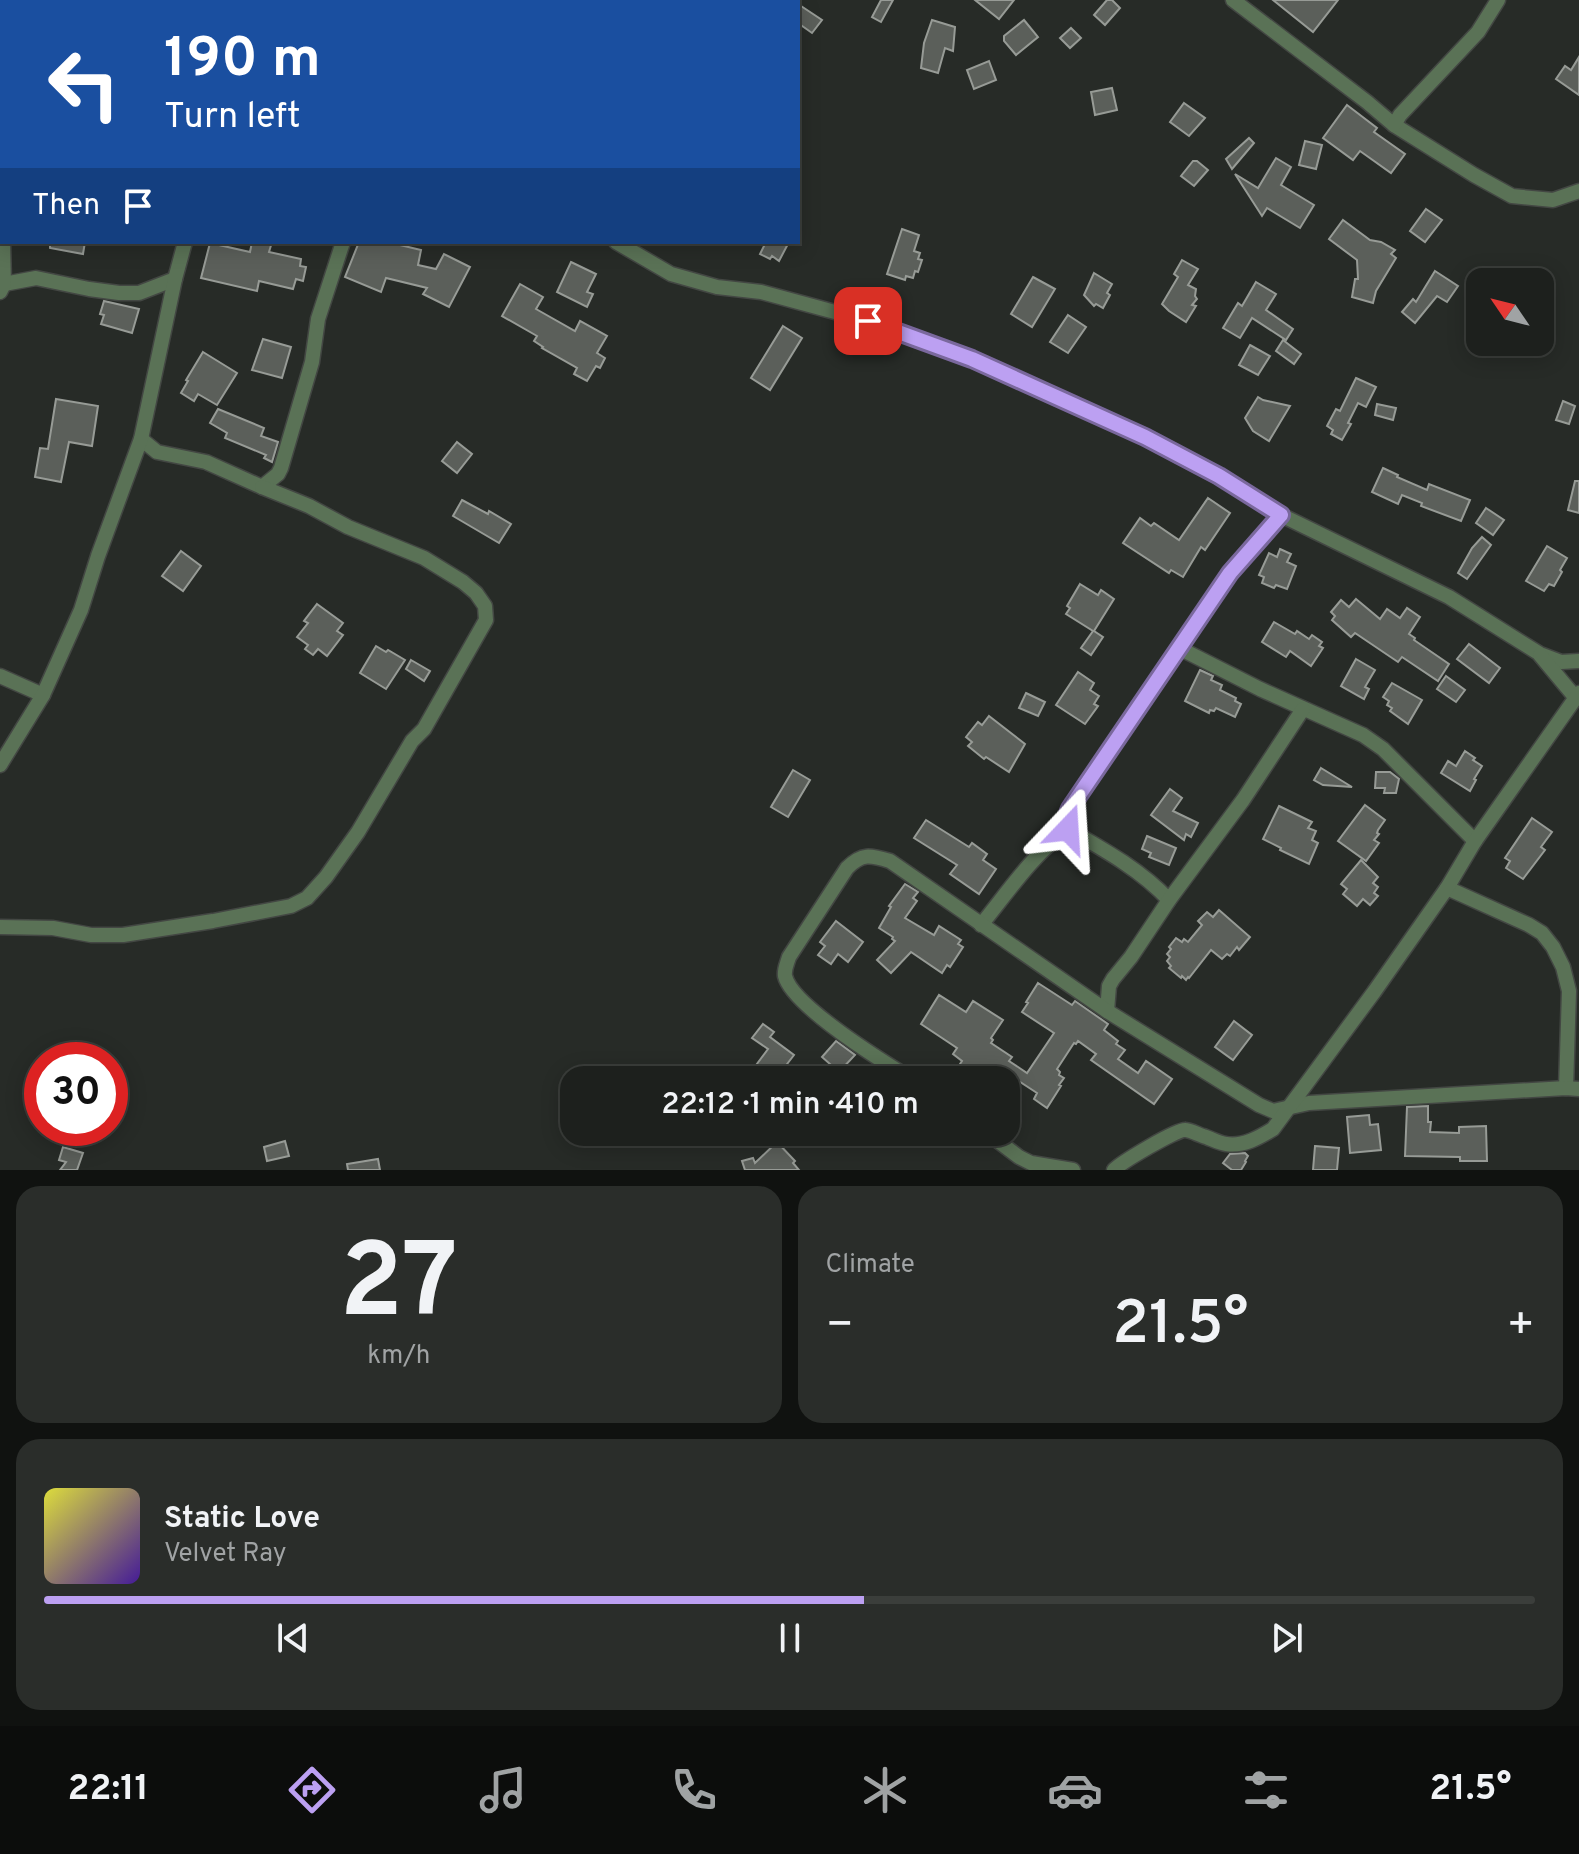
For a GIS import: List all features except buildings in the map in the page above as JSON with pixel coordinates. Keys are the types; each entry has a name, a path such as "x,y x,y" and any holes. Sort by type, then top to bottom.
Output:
{"street":[{"path":"1233,0 1394,125 1457,166 1512,196 1553,200 1579,191"},
{"path":"1394,125 1478,32 1498,0"},
{"path":"3,244 2,288 36,278 104,291 139,293 175,279"},
{"path":"0,765 43,695 81,610 141,439 184,244"},
{"path":"262,487 281,468 312,362 318,319 342,244"},
{"path":"619,244 671,274 717,287 761,292 868,321 972,359 1145,437 1219,476 1281,515 1449,597 1540,654 1561,662 1579,661"},
{"path":"0,927 53,928 91,935 123,935 291,906 307,898 358,832 412,741 424,729 486,620 485,606 476,593 424,558 206,462 157,452 141,439"},
{"path":"1169,900 1138,872 1068,829 1068,812 1230,573 1281,515"},
{"path":"1179,648 1350,729 1383,749 1475,841"},
{"path":"1114,1170 1124,1161 1184,1129 1227,1144 1241,1144 1273,1129 1447,888 1475,841 1577,695 1540,654"},
{"path":"0,676 43,695"},
{"path":"1107,1011 1109,986 1113,979 1243,800 1303,709"},
{"path":"981,925 1037,855 1068,829"},
{"path":"892,1066 801,1000 784,971 789,957 847,868 857,859 874,856 890,861 911,874 1107,1011 1273,1111 1309,1103 1572,1088 1569,991 1563,967 1553,947 1542,933 1529,925 1447,888"},
{"path":"1004,1146 1031,1163 1073,1170"}],"route":[{"path":"868,321 972,359 1145,437 1219,476 1281,515 1230,573 1136,711 1068,812 1068,829"}]}
